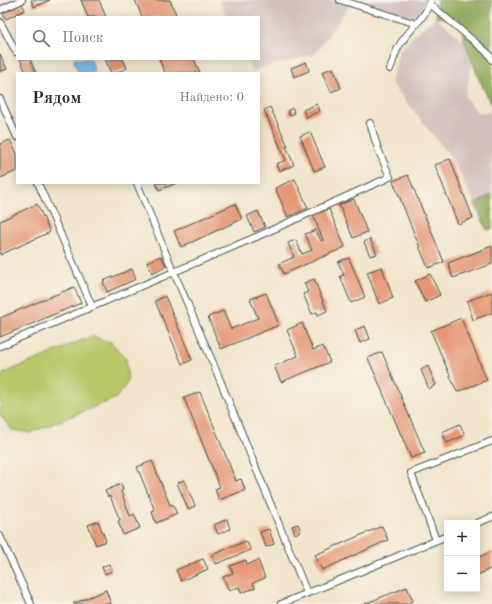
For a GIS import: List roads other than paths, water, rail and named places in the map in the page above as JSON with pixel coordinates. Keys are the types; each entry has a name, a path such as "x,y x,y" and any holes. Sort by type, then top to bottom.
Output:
{"lane":[{"path":"0,10 8,3 22,0"},
{"path":"340,0 417,24"},
{"path":"390,69 399,45 417,24 431,2 489,54 492,60"},
{"path":"0,22 16,52"},
{"path":"0,99 16,135"},
{"path":"0,346 256,237 390,177 378,149 370,123"},
{"path":"38,184 92,306"},
{"path":"137,184 213,363 307,593"},
{"path":"436,540 411,473 492,441"},
{"path":"480,523 492,517"},
{"path":"281,604 444,537"},
{"path":"0,538 31,604"}],"water":[{"path":"73,60 91,60 94,72 79,72"}]}
